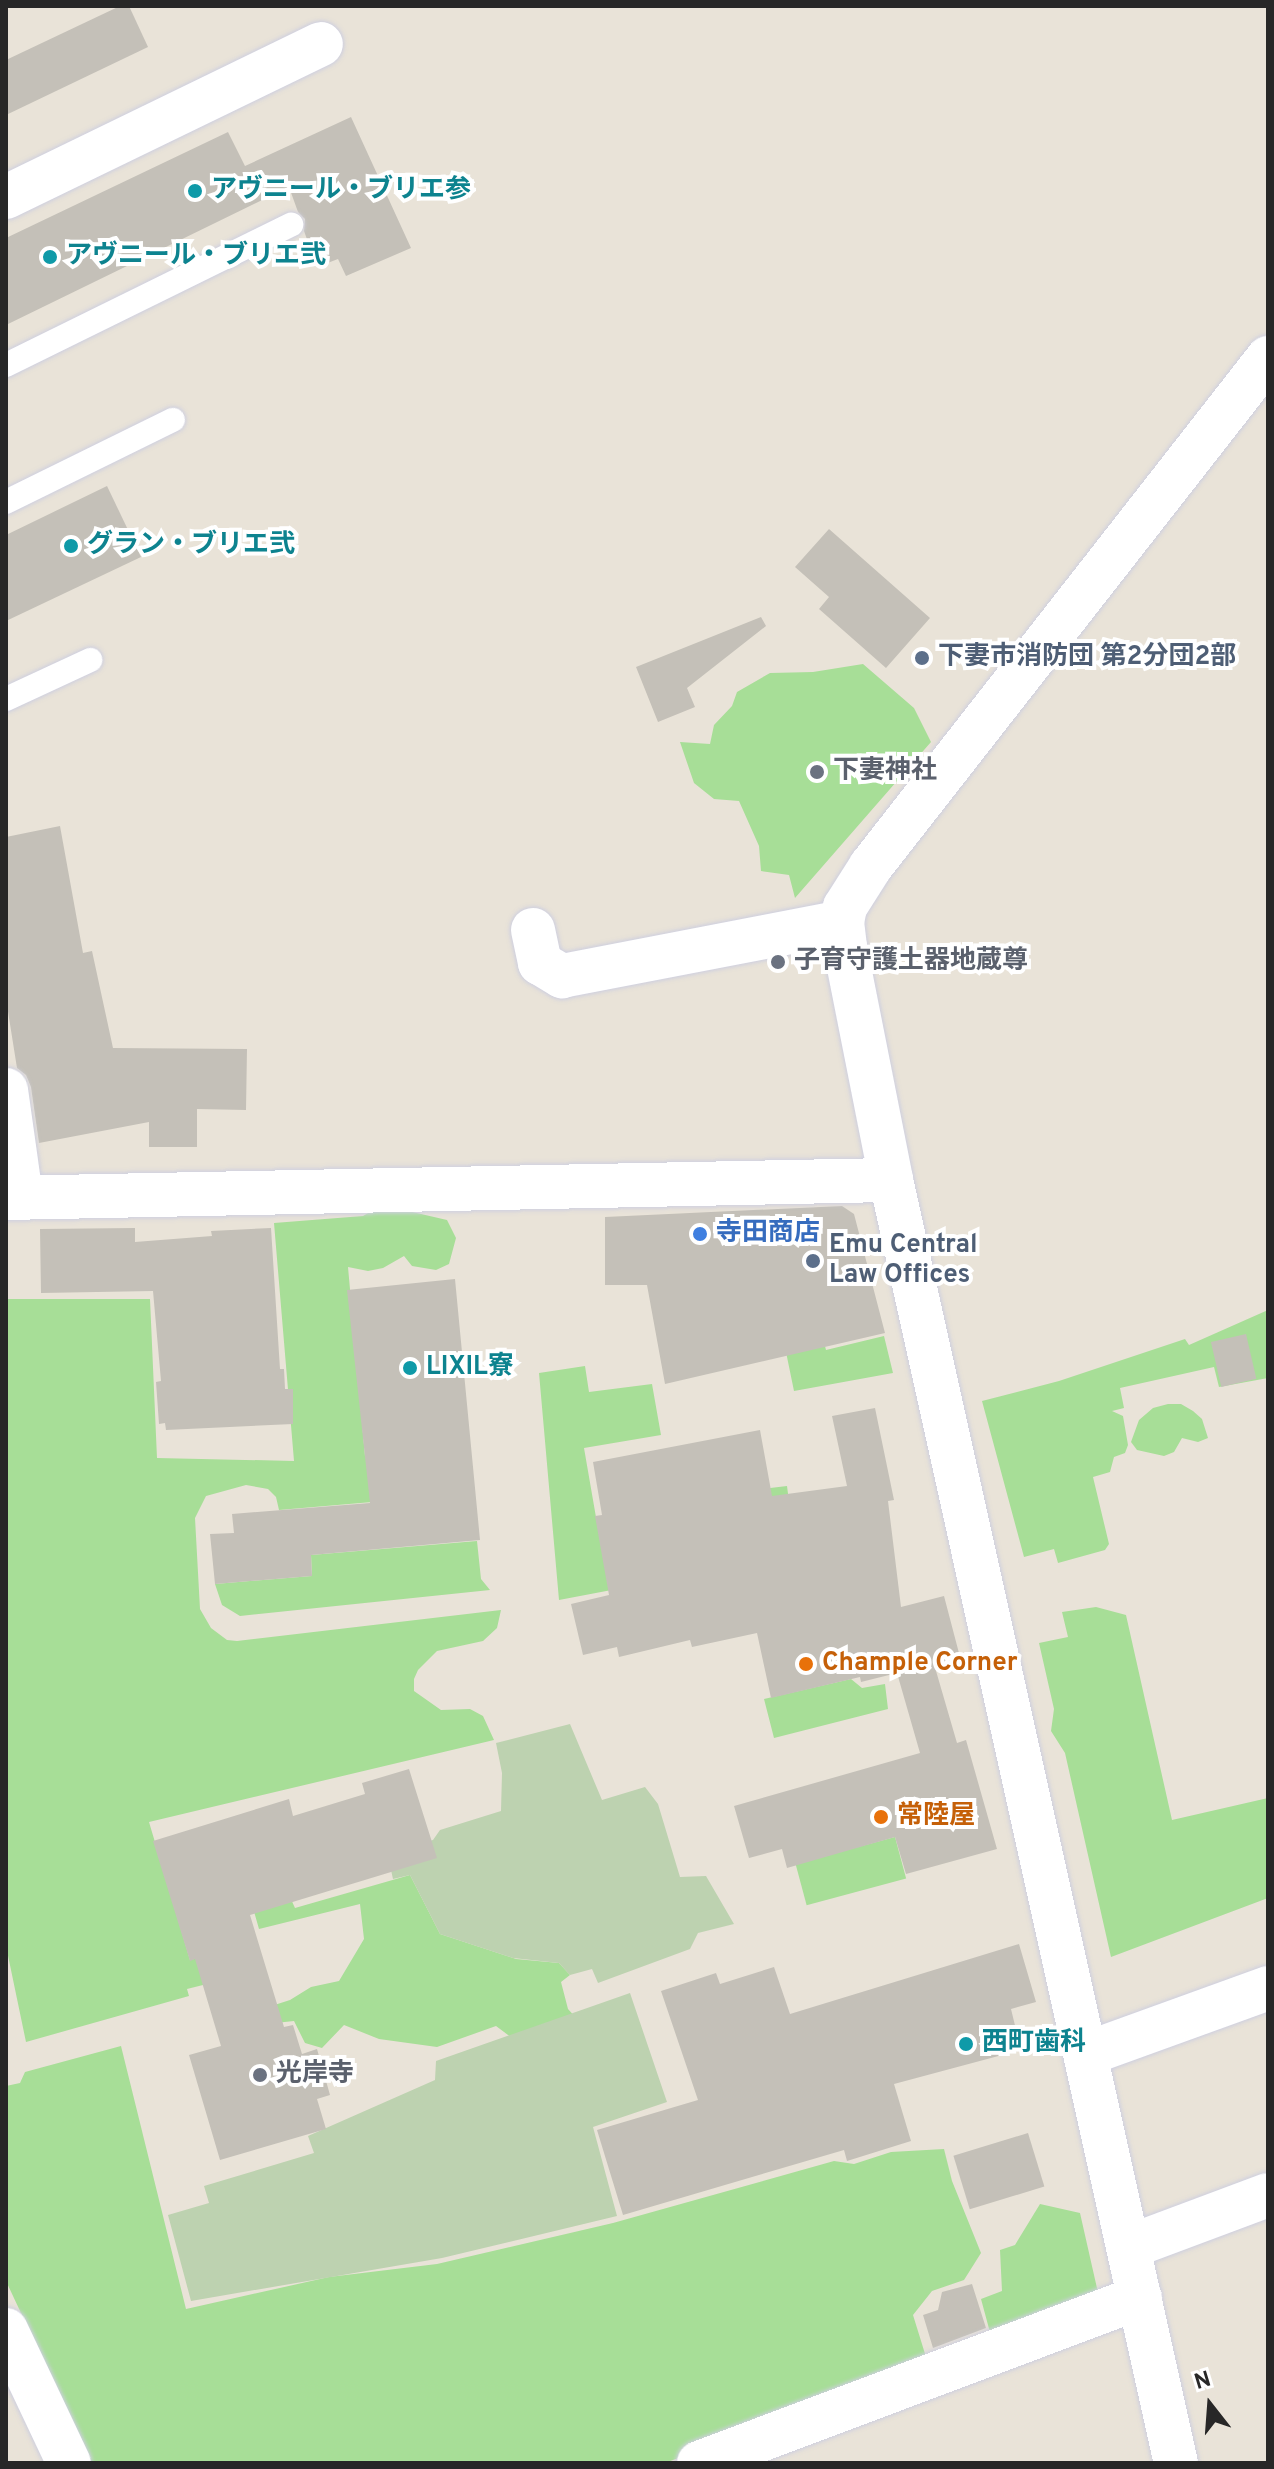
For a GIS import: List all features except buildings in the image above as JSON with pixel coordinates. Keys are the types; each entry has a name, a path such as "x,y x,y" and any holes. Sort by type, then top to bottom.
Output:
{"street":[{"path":"6,197 321,44"},
{"path":"1176,2463 891,1180 843,914 871,866 1268,358"},
{"path":"533,930 540,963 562,976 843,914"},
{"path":"6,1090 14,1198 891,1180"},
{"path":"1086,2054 1268,1988"},
{"path":"1129,2247 1268,2195"},
{"path":"699,2463 1140,2297"},
{"path":"6,2330 69,2463"}],"lane":[{"path":"6,365 291,225"},
{"path":"6,502 173,420"},
{"path":"6,699 90,660"}],"green space":[{"path":"863,664 914,708 931,742 795,898 789,875 761,871 759,846 739,801 714,799 694,783 680,742 710,744 714,725 732,706 737,692 770,673 813,672"},
{"path":"382,1205 447,1220 456,1238 449,1264 436,1270 412,1266 404,1256 383,1268 368,1271 348,1267 365,1456 407,1499 279,1510 276,1497 268,1489 246,1485 206,1496 195,1518 200,1609 211,1628 227,1640 237,1641 501,1610 497,1628 483,1641 437,1651 418,1670 414,1679 414,1691 441,1710 470,1709 483,1716 494,1740 149,1822 190,1960 213,1954 203,1985 187,1989 189,1996 26,2042 6,1946 6,1299 150,1299 157,1458 294,1461 274,1223 363,1216"},
{"path":"815,1308 826,1350 884,1336 893,1373 794,1391 779,1318"},
{"path":"1268,1310 1268,1378 1219,1387 1214,1367 1120,1388 1124,1408 1112,1411 1123,1416 1128,1445 1125,1453 1114,1457 1110,1472 1093,1477 1109,1544 1105,1550 1058,1563 1054,1549 1024,1557 982,1401 1059,1381 1185,1339 1189,1345"},
{"path":"585,1366 589,1392 652,1384 661,1435 584,1448 601,1546 727,1493 787,1486 796,1555 559,1600 539,1373"},
{"path":"1181,1404 1193,1411 1202,1419 1208,1438 1198,1442 1182,1438 1174,1452 1164,1456 1137,1450 1131,1442 1139,1420 1153,1408"},
{"path":"477,1541 481,1579 490,1590 240,1616 222,1605 215,1584 312,1576 311,1555"},
{"path":"1096,1607 1126,1615 1172,1820 1268,1798 1268,1898 1111,1957 1065,1753 1051,1731 1054,1709 1039,1643 1068,1637 1062,1612"},
{"path":"851,1679 862,1688 885,1684 888,1709 774,1738 764,1699"},
{"path":"570,1724 602,1800 645,1787 658,1804 680,1877 706,1876 734,1924 698,1933 690,1949 598,1983 592,1969 570,1975 559,1963 513,1958 440,1934 410,1875 393,1879 387,1852 433,1840 440,1830 501,1811 502,1773 496,1743"},
{"path":"895,1837 906,1879 807,1905 796,1864"},
{"path":"410,1875 440,1934 516,1959 559,1963 570,1975 561,1982 568,2009 595,2039 551,2067 496,2026 437,2047 379,2039 344,2025 322,2048 305,2043 294,2021 266,2024 262,2009 290,2000 311,1987 339,1981 364,1939 360,1904 259,1929 249,1894 284,1884 295,1908"},
{"path":"630,1993 667,2102 593,2127 617,2216 442,2258 191,2301 168,2215 209,2203 204,2186 314,2153 308,2136 435,2080 436,2061"},
{"path":"121,2046 186,2309 329,2277 437,2264 613,2223 834,2161 854,2164 891,2152 944,2149 952,2181 981,2253 964,2280 932,2291 913,2315 926,2357 914,2370 665,2463 91,2463 6,2281 6,2086 20,2083 25,2072"},
{"path":"1040,2204 1080,2213 1099,2297 991,2336 981,2299 1002,2291 1000,2250 1015,2245"}],"place":[{"name":"アヴニール・ブリエ参","path":"195,191"},
{"name":"アヴニール・ブリエ弐","path":"50,257"},
{"name":"グラン・ブリエ弐","path":"71,546"},
{"name":"下妻市消防団 第2分団2部","path":"922,658"},
{"name":"下妻神社","path":"817,772"},
{"name":"子育守護土器地蔵尊","path":"778,962"},
{"name":"寺田商店","path":"700,1234"},
{"name":"Emu Central Law Offices","path":"813,1261"},
{"name":"LIXIL寮","path":"410,1368"},
{"name":"Chample Corner","path":"806,1664"},
{"name":"常陸屋","path":"881,1817"},
{"name":"西町歯科","path":"966,2044"},
{"name":"光岸寺","path":"260,2075"}]}
